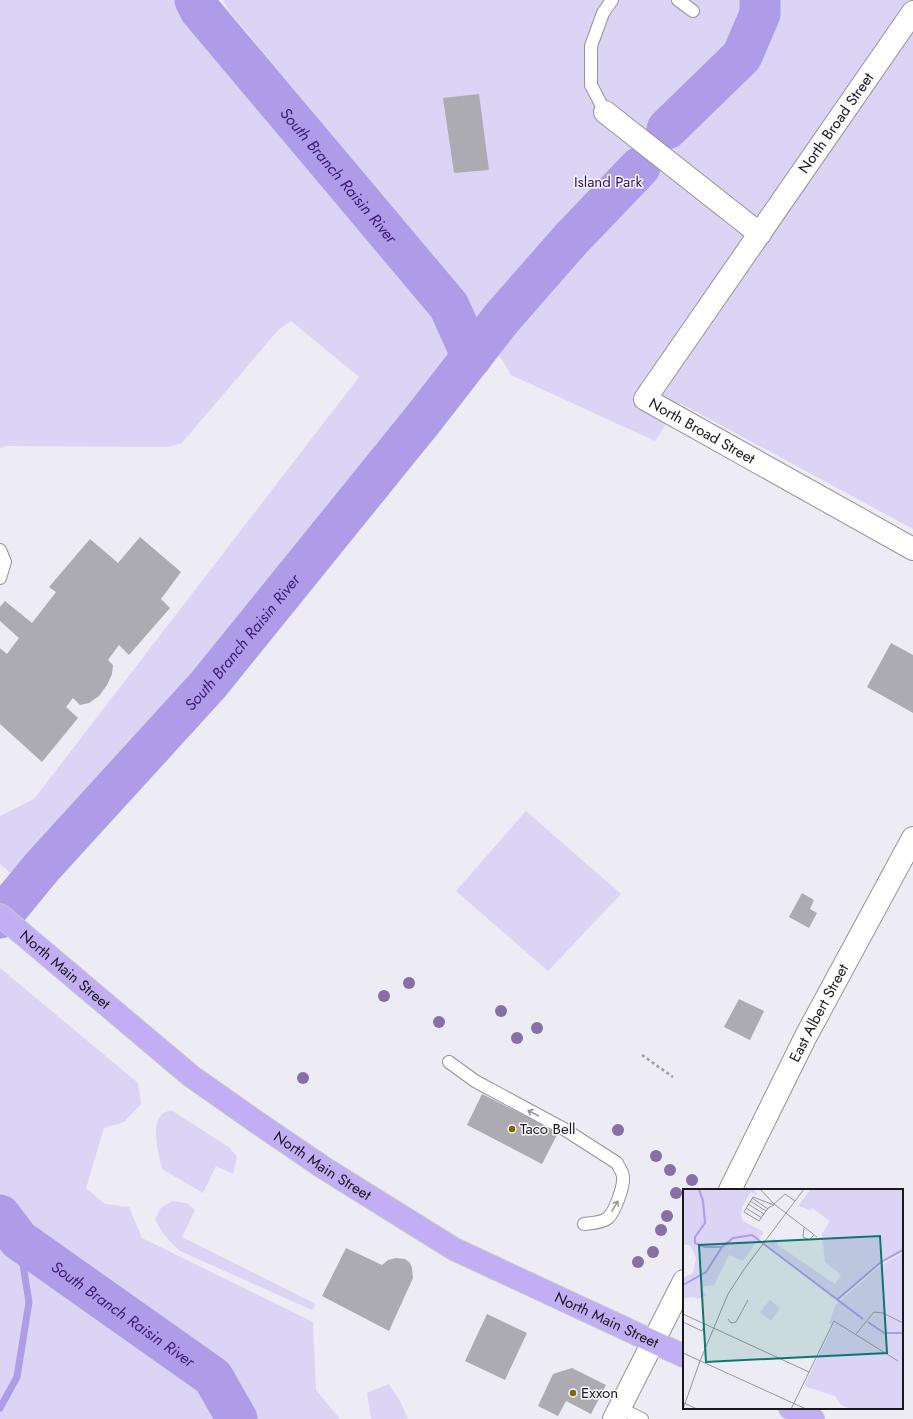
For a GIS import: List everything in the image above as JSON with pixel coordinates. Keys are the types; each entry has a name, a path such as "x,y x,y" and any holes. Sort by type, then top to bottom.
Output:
{"main road":[{"name":"North Main Street","path":"0,916 192,1076 324,1168 454,1249 683,1356"},
{"path":"792,1409 812,1419"}],"street":[{"name":"North Broad Street","path":"913,12 645,399 913,549"},
{"path":"605,112 760,234"},
{"name":"East Albert Street","path":"730,1189 806,1036 913,838"},
{"path":"617,1413 683,1283"}],"lane":[{"path":"605,112 591,85 591,46 603,13 612,0"},
{"path":"678,0 693,11"},
{"path":"0,550 5,562 0,578"},
{"path":"449,1062 475,1081 564,1129 617,1163 622,1171 624,1179 618,1202 608,1218 597,1222 584,1224"},
{"path":"617,1413 642,1419"}],"path":[{"path":"642,1055 673,1077"}],"green space":[{"path":"0,0 195,0 200,10 449,306 472,357 208,685 26,886 0,864 0,816 34,799 359,377 291,321 279,329 182,443 169,447 6,446 0,448"},
{"name":"Island Park","path":"223,0 913,0 913,529 680,403 655,441 511,375 462,292 229,11"},
{"path":"526,811 621,894 548,971 456,891"},
{"path":"0,968 138,1083 141,1104 124,1122 104,1128 86,1188 105,1204 129,1207 142,1238 313,1322 316,1390 340,1419 0,1419"},
{"path":"171,1110 230,1148 237,1157 233,1174 216,1166 203,1193 162,1169 156,1140 157,1125 158,1119 162,1114"},
{"path":"172,1201 187,1203 195,1210 182,1237 316,1304 312,1310 180,1251 172,1244 155,1219 161,1208"},
{"path":"389,1384 400,1401 408,1419 371,1419 367,1393"}],"building":[{"path":"479,94 489,170 454,173 443,98"},
{"path":"140,537 181,572 161,599 170,608 129,655 119,645 108,660 113,665 112,674 107,685 99,696 89,703 80,705 73,698 66,707 78,718 42,762 0,724 0,648 7,654 19,638 0,621 0,607 5,601 32,623 56,592 49,587 90,539 118,563"},
{"path":"891,643 913,655 913,713 867,687"},
{"path":"802,893 814,900 810,909 817,913 809,928 789,917"},
{"path":"739,999 764,1011 750,1040 724,1027"},
{"name":"Taco Bell","path":"482,1094 558,1133 542,1164 467,1125"},
{"path":"346,1248 382,1265 388,1260 396,1258 405,1259 410,1263 413,1278 389,1331 322,1296"},
{"path":"487,1314 527,1333 505,1380 465,1361"},
{"name":"Exxon","path":"572,1368 606,1385 591,1414 566,1401 558,1416 538,1406 553,1374"}],"waterway":[{"name":"South Branch Raisin River","path":"195,0 200,10 449,306 472,357"},
{"name":"South Branch Raisin River","path":"667,129 742,56 760,14 760,0"},
{"name":"South Branch Raisin River","path":"0,918 42,867 208,685 424,418 501,319 571,239 640,167"},
{"name":"South Branch Raisin River","path":"0,1215 19,1240 213,1377 237,1419"},
{"path":"0,1408 17,1377 29,1302 19,1240"}],"place":[{"name":"Taco Bell","path":"512,1129"},
{"name":"Exxon","path":"573,1393"}]}
